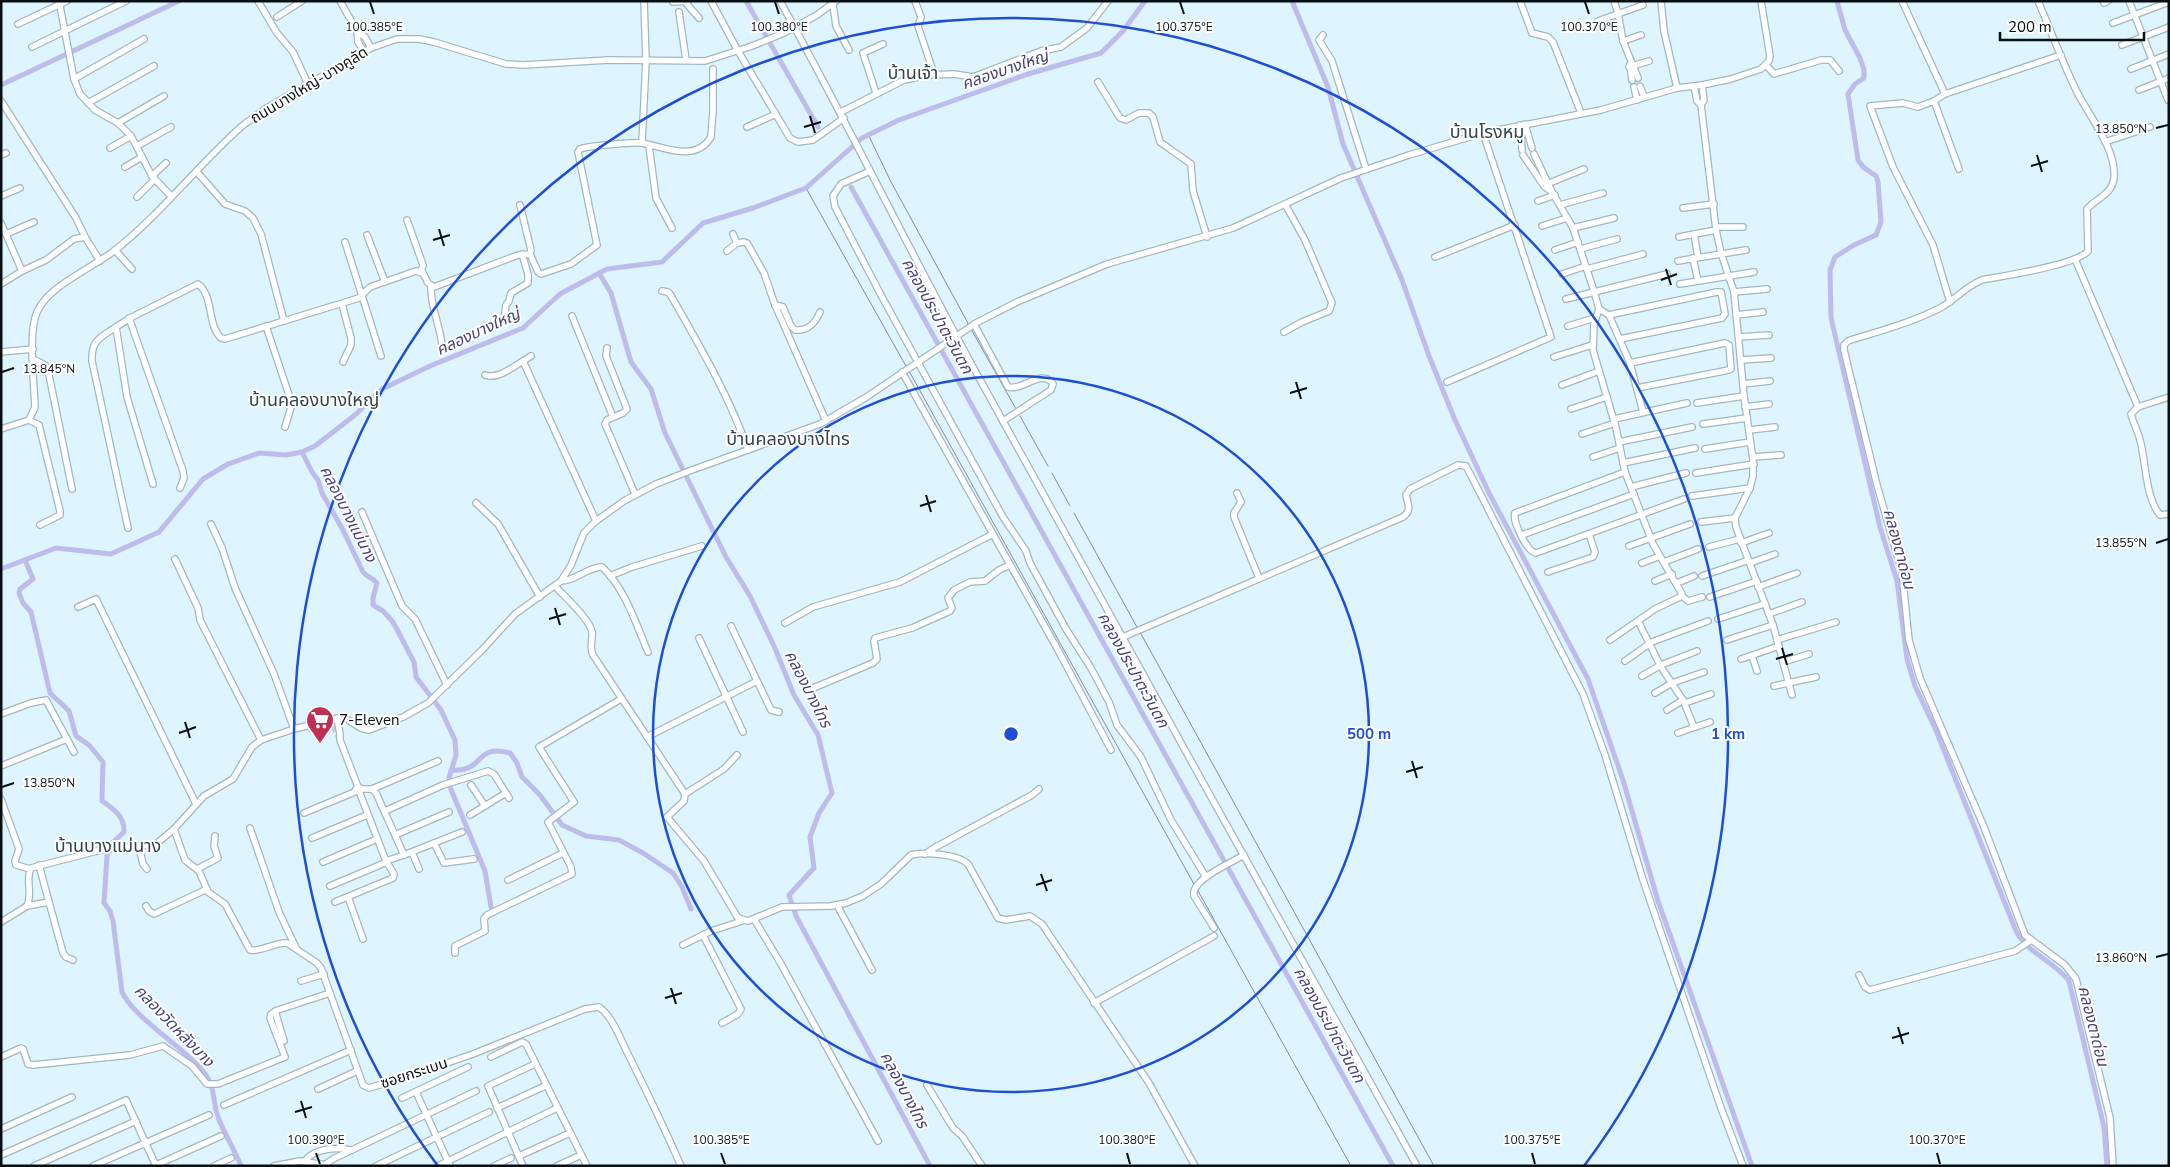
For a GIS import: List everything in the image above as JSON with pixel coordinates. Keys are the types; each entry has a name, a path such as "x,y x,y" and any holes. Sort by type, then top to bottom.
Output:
{"street":[{"path":"18,24 67,1"},
{"path":"32,47 126,1"},
{"path":"258,1 277,33 293,52 308,84"},
{"path":"277,17 302,1"},
{"path":"340,1 357,31 358,42 364,52"},
{"path":"642,143 646,60 644,1"},
{"path":"711,1 738,51 790,138 798,142 813,140 843,115 876,93 904,80 934,74 954,74 973,77 1041,51 1061,47 1087,28 1108,1"},
{"path":"780,1 843,115 956,336 1003,422 1242,856 1417,1166"},
{"path":"915,1 921,17 918,26 934,74"},
{"path":"1520,1 1532,33 1548,37 1553,42 1581,113"},
{"path":"1614,1 1623,41 1635,79"},
{"path":"1661,1 1663,26 1677,88"},
{"path":"1,799 19,849 15,861 16,866 30,869 39,865 101,850 156,844 174,829 208,793 226,785 233,779 252,748 261,740 336,718 346,718 361,728 369,730 404,717 428,703 482,650 515,614 561,581 571,565 584,533 596,520 635,494 692,470 826,421 971,326 1017,302 1107,264 1207,237 1233,228 1344,177 1483,133 1581,113 1637,100 1677,88 1731,79 1761,69 1766,65 1770,56 1760,1"},
{"path":"1902,1 1945,94"},
{"path":"2038,1 2076,91 2105,142 2113,168 2113,184 2107,193 2087,209 2089,246 2085,254 2075,259 1982,280 1971,285 1950,302 1917,319 1848,341 1844,345 1844,350 1877,485 1902,572 1909,640 1917,669 1930,704 1984,827 2026,944 2065,965 2076,979 2110,1118 2113,1166"},
{"path":"2129,1 2168,100"},
{"path":"673,2 687,2 699,18"},
{"path":"2113,23 2169,2"},
{"path":"60,3 74,79 80,94 88,104 104,116 118,123 131,136 154,178 171,196"},
{"path":"834,3 836,26 849,50"},
{"name":"ถนนบางใหญ่-บางคูลัด","path":"29,420 35,407 33,328 35,316 44,301 60,286 115,250 242,126 265,109 371,48 397,39 418,39 506,64 686,60 713,64 738,51 784,33 834,3"},
{"path":"1598,21 1643,5"},
{"path":"679,12 686,60"},
{"path":"2122,45 2169,27"},
{"path":"357,31 366,37 371,48"},
{"path":"1323,35 1319,38 1320,43 1332,62 1366,169"},
{"path":"1623,41 1641,35"},
{"path":"74,79 144,38"},
{"path":"876,93 863,53 883,44"},
{"path":"2131,69 2169,54"},
{"path":"1950,302 1933,245 1893,167 1869,108 1871,106 1896,103 1918,107 1934,101 1945,94 2061,55"},
{"path":"1766,65 1774,74 1821,60 1830,60 1839,71"},
{"path":"1631,64 1649,61"},
{"path":"520,205 531,250 530,254 538,272 541,274 571,264 597,245 578,152 582,147 642,143 649,146 685,152 698,149 710,140 713,127 713,64"},
{"path":"88,104 154,66"},
{"path":"2139,90 2169,78"},
{"path":"1098,82 1120,118 1126,120 1143,112 1149,113 1153,117 1160,142 1191,164 1192,186 1207,237"},
{"path":"1701,105 1704,100 1702,85"},
{"path":"1694,86 1697,101 1701,105 1720,253 1734,292 1745,407 1754,464 1750,488 1735,518 1741,541 1773,625 1792,694"},
{"path":"1637,100 1637,87 1644,98"},
{"path":"118,123 164,96"},
{"path":"1,101 76,218 100,261"},
{"path":"1934,101 1959,169"},
{"path":"747,127 776,114"},
{"path":"1522,125 1547,184"},
{"path":"1522,125 1522,153 1547,184 1568,218 1594,291 1599,309 1595,318 1592,345 1614,421 1630,487 1650,538 1677,583 1682,596 1688,601 1702,596"},
{"path":"137,146 171,127"},
{"path":"2105,142 2150,127"},
{"path":"1447,382 1551,337 1483,133"},
{"path":"110,148 131,136"},
{"path":"649,146 656,198 664,217 672,228"},
{"path":"125,167 142,157"},
{"path":"137,197 166,163"},
{"path":"1547,184 1584,169"},
{"path":"870,170 841,184 835,191 833,201 917,362 1003,517 1026,551 1030,563 1079,652 1091,668 1109,702 1117,725 1141,757 1170,820 1207,876"},
{"path":"197,172 225,204 245,211 253,218 261,234 284,321"},
{"path":"1,196 20,188"},
{"path":"1560,205 1603,193"},
{"path":"1538,200 1554,194"},
{"path":"1284,332 1302,322 1330,311 1332,307 1305,240 1285,204"},
{"path":"1684,208 1714,204"},
{"path":"1542,226 1568,218"},
{"path":"1573,228 1614,218"},
{"path":"407,220 423,265 421,272"},
{"path":"5,238 34,222"},
{"path":"1,224 5,238 22,271"},
{"path":"1435,257 1515,225"},
{"path":"1679,237 1716,228 1744,227"},
{"path":"733,234 738,243"},
{"path":"1694,234 1698,281"},
{"path":"367,235 385,282"},
{"path":"1,284 22,271 46,260 74,239 85,237"},
{"path":"1580,249 1618,239"},
{"path":"345,242 380,356"},
{"path":"727,251 738,243 744,242 764,273 775,305 826,421"},
{"path":"1555,250 1578,242"},
{"path":"115,250 132,269"},
{"path":"1678,261 1746,250"},
{"path":"431,286 437,286 493,263 522,254 530,254"},
{"path":"504,320 506,305 510,301 511,293 528,283 528,274 522,254"},
{"path":"1562,274 1643,254"},
{"path":"2075,259 2138,407"},
{"path":"128,528 95,385 92,361 93,345 98,339 129,318 198,284 202,287 217,334 221,338 342,304 362,296 370,287 416,271 421,272 431,286 432,301 439,324 442,345"},
{"path":"1680,284 1754,272"},
{"path":"1566,299 1667,274"},
{"path":"1734,292 1767,289"},
{"path":"662,291 670,294 709,364 736,418 748,450"},
{"path":"1609,315 1721,292 1725,314 1722,318 1620,339"},
{"path":"342,304 351,338 351,345 343,362"},
{"path":"775,305 782,307 791,326 796,330 811,326 816,322 820,312"},
{"path":"1599,309 1609,315 1620,339 1630,363 1643,412"},
{"path":"1736,315 1763,312"},
{"path":"572,316 613,417"},
{"path":"129,318 183,471 184,478 180,488"},
{"path":"1568,326 1595,318"},
{"path":"266,326 292,404 285,427"},
{"path":"971,326 1008,387 1015,388 1043,378 1049,379 1053,384 1051,390 1003,422"},
{"path":"116,327 127,397 153,484"},
{"path":"1739,337 1769,335"},
{"path":"1630,363 1726,343 1728,345 1731,369 1729,370 1637,388"},
{"path":"1554,357 1592,345"},
{"path":"608,348 606,356 628,406 626,411 606,422 607,430 635,494"},
{"path":"1,352 33,349"},
{"path":"485,375 491,377 497,375 531,356"},
{"path":"1741,360 1771,358"},
{"path":"34,359 45,365 48,370 72,489"},
{"path":"523,361 596,520"},
{"path":"906,370 1111,750"},
{"path":"1562,385 1599,371"},
{"path":"1743,384 1770,381"},
{"path":"1696,403 1744,396"},
{"path":"1572,409 1607,397"},
{"path":"2169,397 2138,407 2132,414 2141,441 2149,487 2158,512 2162,516 2169,514"},
{"path":"1582,434 1643,412 1687,403"},
{"path":"1745,407 1769,404"},
{"path":"1703,424 1747,418"},
{"path":"1,429 29,420 39,425 60,511 60,515 56,518 40,525"},
{"path":"1593,457 1619,445 1692,427"},
{"path":"1749,430 1775,427"},
{"path":"1705,449 1750,442"},
{"path":"1623,463 1695,448"},
{"path":"1753,457 1781,455"},
{"path":"1696,473 1754,464"},
{"path":"1123,637 1403,517 1410,509 1406,495 1410,488 1458,465 1466,466 1506,541 1586,702 1646,888 1721,1108 1743,1166"},
{"path":"1625,472 1515,513 1514,520 1529,550 1536,553 1684,500"},
{"path":"1630,487 1686,473"},
{"path":"1692,496 1750,488"},
{"path":"1237,493 1241,502 1234,513 1234,517 1259,578"},
{"path":"1522,535 1634,494"},
{"path":"476,503 498,524 540,596"},
{"path":"362,512 402,606 415,619 446,685"},
{"path":"1701,522 1735,518"},
{"path":"211,524 222,548 235,588 272,668 294,729"},
{"path":"1629,546 1690,524"},
{"path":"1710,547 1769,533"},
{"path":"785,623 813,608 900,582 993,534"},
{"path":"1548,572 1593,557 1595,552 1589,534"},
{"path":"610,576 632,567 702,546"},
{"path":"1642,563 1698,549"},
{"path":"1702,576 1775,554"},
{"path":"175,559 198,608 200,620 261,740"},
{"path":"811,689 873,663 877,659 874,641 876,638 912,628 950,611 952,608 948,598 954,590 974,580 985,581 999,570 1010,565"},
{"path":"561,581 571,580 602,567 622,594 648,652"},
{"path":"1710,597 1797,573"},
{"path":"1655,581 1672,574"},
{"path":"1677,583 1694,576"},
{"path":"555,586 590,627 592,633 592,655 685,794 684,801 667,818 704,861 735,913 742,921"},
{"path":"1610,640 1655,609 1682,596"},
{"path":"78,607 96,599 196,804"},
{"path":"1769,614 1802,602"},
{"path":"1718,619 1764,604"},
{"path":"1638,621 1660,665 1684,701 1694,727"},
{"path":"1625,661 1649,643 1708,621"},
{"path":"1741,659 1836,622"},
{"path":"1727,640 1773,625"},
{"path":"731,626 771,710 779,712"},
{"path":"699,638 743,732"},
{"path":"1642,676 1660,665 1697,651"},
{"path":"1783,662 1809,654"},
{"path":"1752,656 1757,671"},
{"path":"1656,693 1672,684 1704,672"},
{"path":"1774,686 1816,677"},
{"path":"647,737 757,681"},
{"path":"1667,710 1684,701 1712,694"},
{"path":"455,953 455,946 485,931 484,919 487,915 572,874 571,867 548,822 574,802 539,747 621,699"},
{"path":"1,714 31,703 46,700 74,752"},
{"path":"335,902 393,878 394,874 377,839 358,790 340,740 336,718"},
{"path":"1678,733 1710,722"},
{"path":"1,766 67,739"},
{"path":"685,794 724,769 737,755"},
{"path":"304,813 358,790 372,789 438,761"},
{"path":"385,811 443,785 492,772 508,796 470,815"},
{"path":"471,785 485,806"},
{"path":"925,854 1032,795 1040,788"},
{"path":"372,789 385,811 404,855"},
{"path":"395,835 449,812"},
{"path":"312,838 368,815"},
{"path":"250,828 279,912 296,948"},
{"name":"ซอยกระเบน","path":"174,829 183,856 197,869 206,889 225,904 250,950 282,943 296,948 317,963 324,974 363,1085 369,1088 473,1054 585,1009 599,1007 606,1014 620,1039 654,1106 681,1166"},
{"path":"330,886 462,832"},
{"path":"197,869 218,858 214,846 215,836"},
{"path":"323,862 377,839"},
{"path":"434,843 444,863 474,859"},
{"path":"139,847 143,864 147,869"},
{"path":"412,852 419,869"},
{"path":"508,880 563,853"},
{"path":"683,945 703,935 742,921 754,919 782,907 837,905 863,896 876,888 911,855 925,854 963,859 968,864 998,918 1006,920 1030,916 1038,920 1149,1084 1195,1166"},
{"path":"1214,928 1193,893 1197,884 1207,876 1242,856"},
{"path":"39,865 63,953 66,957 73,960"},
{"path":"27,906 30,898 30,869"},
{"path":"146,906 154,914 206,889"},
{"path":"348,896 363,938"},
{"path":"1,922 27,906 49,902"},
{"path":"837,905 872,970"},
{"path":"754,919 781,964 878,1141"},
{"path":"703,935 741,1009 738,1014 722,1022"},
{"path":"1094,1003 1214,936"},
{"path":"1859,974 1864,987 1870,990 2015,951 2026,944"},
{"path":"301,981 324,974"},
{"path":"1,1057 21,1048 28,1064 33,1065 130,1055 163,1046 192,1066 210,1085 218,1084 285,1057 270,1018 271,1014 277,1010 330,993"},
{"path":"275,1012 284,1041"},
{"path":"491,1057 524,1042 587,1166"},
{"path":"224,1105 350,1050"},
{"path":"523,1166 488,1086 536,1064"},
{"path":"402,1098 468,1067"},
{"path":"318,1089 357,1071"},
{"path":"927,1085 953,1128 962,1136 982,1166"},
{"path":"497,1108 546,1086"},
{"path":"274,1166 292,1161 325,1165 351,1150 476,1091"},
{"path":"416,1092 449,1163"},
{"path":"1,1129 72,1096"},
{"path":"1,1155 122,1100 128,1102 155,1165 220,1136"},
{"path":"438,1166 449,1163 557,1108"},
{"path":"376,1166 489,1112"},
{"path":"93,1166 209,1115"},
{"path":"34,1166 136,1121"},
{"path":"519,1156 570,1133"},
{"path":"304,1161 314,1154 334,1148 351,1150"},
{"path":"557,1166 580,1155"},
{"path":"214,1166 231,1158"},
{"path":"494,1166 511,1158"}],"waterway":[{"path":"1,85 179,1"},
{"name":"คลองประปาตะวันตก","path":"746,1 818,127"},
{"name":"คลองบางใหญ่","path":"1,569 56,548 111,554 159,532 203,479 228,464 259,453 286,455 302,452 315,446 355,415 382,389 430,366 523,328 560,294 607,269 662,262 703,223 753,208 806,188 862,138 899,120 1028,74 1101,53 1123,31 1145,1"},
{"path":"1292,1 1328,87 1343,144 1402,280 1429,356 1455,420 1489,493 1588,679 1623,780 1658,901 1752,1166"},
{"name":"คลองตาด่อน","path":"1837,1 1845,30 1860,58 1864,70 1864,78 1855,84 1848,94 1858,160 1863,167 1876,176 1878,182 1881,222 1876,235 1854,245 1835,257 1830,270 1831,318 1880,527 1897,581 1907,659 1915,686 1935,728 2016,931 2027,945 2069,981 2104,1127 2107,1166"},
{"path":"868,134 890,180 969,325"},
{"name":"คลองประปาตะวันตก","path":"851,187 1393,1166"},
{"path":"806,188 907,368"},
{"name":"คลองบางไทร","path":"599,273 611,293 631,362 651,389 665,433 726,557 750,596 774,646 794,695 818,735 832,793 819,813 810,837 814,868 789,895 796,916 930,1166"},
{"path":"971,329 1016,409"},
{"path":"909,371 1195,886"},
{"path":"1020,416 1048,466"},
{"name":"คลองบางแม่นาง","path":"302,452 318,480 322,493 343,530 363,572 377,583 373,605 383,611 393,622 414,662 416,677 441,710 455,740 456,755 449,778 450,787 485,871 491,907"},
{"path":"1052,473 1070,506"},
{"path":"1074,513 1138,629"},
{"name":"คลองวัดหลังบาง","path":"25,560 33,579 20,589 19,593 23,603 31,612 50,693 69,711 76,736 89,745 103,762 102,801 111,807 123,822 124,832 111,844 107,856 104,903 110,911 113,921 122,992 136,1012 202,1070 210,1082 218,1117 241,1166"},
{"path":"1140,632 1434,1166"},
{"path":"451,770 462,770 470,767 490,752 510,753 517,763 522,777 540,795 562,825 586,836 619,840 643,853 673,873 682,887 691,909"},
{"path":"1197,889 1351,1166"}],"tunnel":[{"path":"329,719 340,740"}],"place":[{"name":"7-Eleven","path":"320,744"}],"district":[{"name":"บ้านเจ้า","path":"913,73"},
{"name":"บ้านโรงหมู","path":"1487,132"},
{"name":"บ้านคลองบางใหญ่","path":"314,400"},
{"name":"บ้านคลองบางไทร","path":"788,439"},
{"name":"บ้านบางแม่นาง","path":"108,846"}]}
